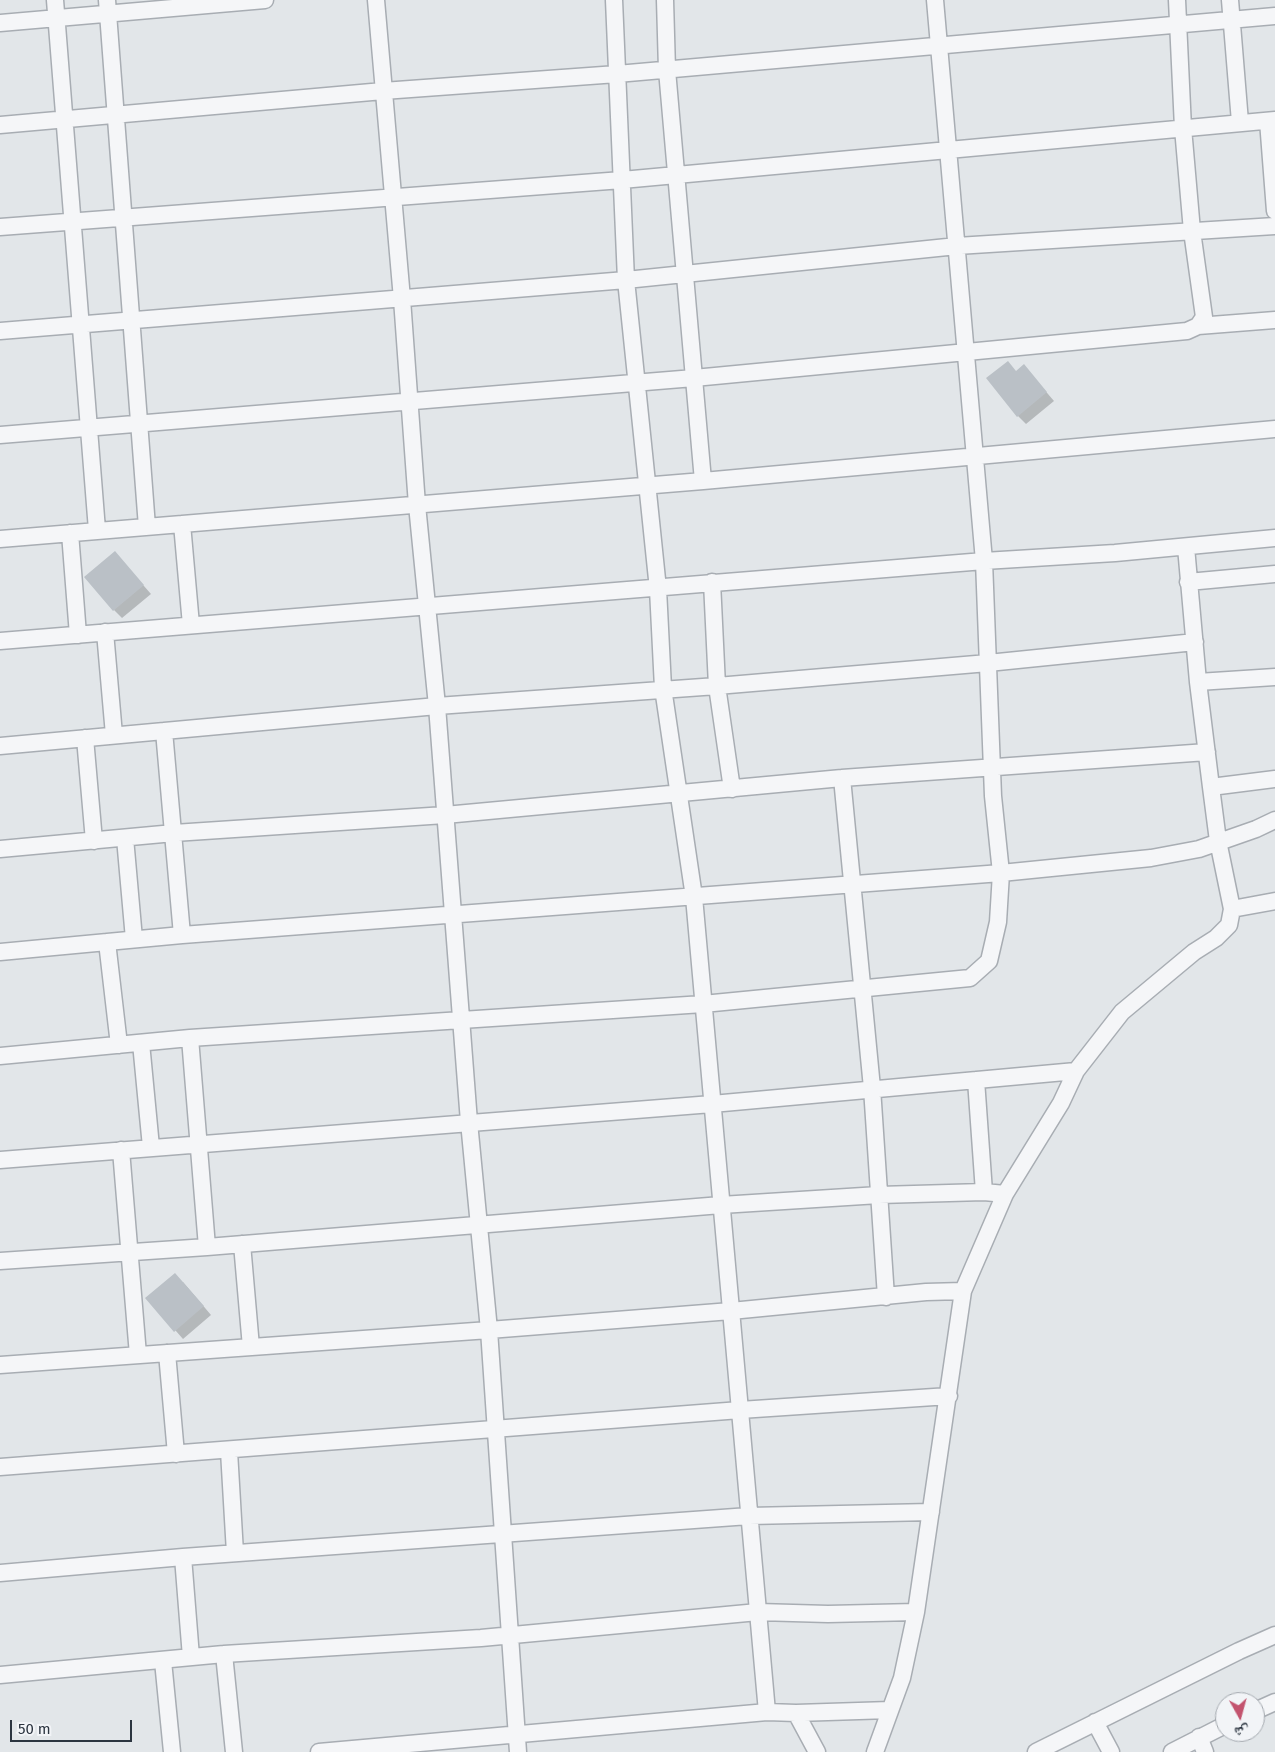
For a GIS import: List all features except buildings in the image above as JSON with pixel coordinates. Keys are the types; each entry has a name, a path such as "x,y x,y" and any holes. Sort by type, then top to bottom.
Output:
{"street":[{"path":"55,0 71,221 97,530"},
{"path":"0,23 56,19 107,7 265,0"},
{"path":"376,0 402,299 417,505 437,706 463,1022 469,1122 489,1330 518,1752"},
{"path":"614,0 626,280 635,382 658,588 664,688 694,897 766,1712"},
{"path":"666,0 667,70 704,481"},
{"path":"0,1056 190,1038 463,1022 704,1004 861,987 970,978 989,961 998,922 1001,873 992,766 984,561 935,0"},
{"path":"1177,0 1183,128 1192,231 1204,317 1198,326"},
{"path":"1230,0 1240,122"},
{"path":"107,7 147,527"},
{"path":"0,125 383,91 667,70 1275,16"},
{"path":"0,227 622,180 949,152 1271,120 1275,211"},
{"path":"0,331 626,280 957,246 1275,226"},
{"path":"0,435 694,378 1187,331 1198,326 1275,320"},
{"path":"0,539 704,481 1275,430"},
{"path":"182,524 190,625"},
{"path":"70,533 78,634"},
{"path":"0,641 427,608 712,582 1186,547 1275,538"},
{"path":"875,1752 902,1678 916,1612 963,1291 1005,1194 1061,1103 1076,1071 1122,1012 1194,952 1216,938 1229,925 1232,909 1218,842 1211,787 1198,682 1186,547"},
{"path":"1188,582 1275,574"},
{"path":"712,582 717,686 732,788"},
{"path":"105,632 114,735"},
{"path":"0,746 437,706 664,688 717,686 988,663 1194,642"},
{"path":"1198,682 1275,677"},
{"path":"164,731 182,935"},
{"path":"85,738 94,840"},
{"path":"0,849 174,833 445,815 842,778 1207,752"},
{"path":"842,778 872,1088 886,1296"},
{"path":"1211,787 1275,780"},
{"path":"0,952 182,935 1001,873 1151,858 1199,849 1256,829 1275,820"},
{"path":"124,838 134,940"},
{"path":"1232,909 1275,900"},
{"path":"107,942 119,1045"},
{"path":"190,1038 207,1247"},
{"path":"141,1043 151,1147"},
{"path":"0,1160 712,1104 1076,1071"},
{"path":"976,1080 984,1192"},
{"path":"120,1150 138,1355"},
{"path":"0,1262 722,1205 879,1195 984,1192 1005,1194"},
{"path":"242,1244 251,1347"},
{"path":"0,1365 489,1330 963,1291"},
{"path":"167,1353 176,1454"},
{"path":"0,1467 229,1451 740,1410 949,1396"},
{"path":"229,1451 236,1553"},
{"path":"0,1573 183,1557 749,1516 931,1512"},
{"path":"183,1557 191,1657"},
{"path":"0,1675 224,1654 510,1636 758,1612 828,1614 916,1612"},
{"path":"1036,1752 1275,1635"},
{"path":"224,1654 234,1752"},
{"path":"163,1661 172,1752"},
{"path":"319,1752 766,1712 890,1710"},
{"path":"796,1713 817,1752"},
{"path":"1095,1722 1111,1752"},
{"path":"1172,1752 1202,1744 1215,1733"}]}
